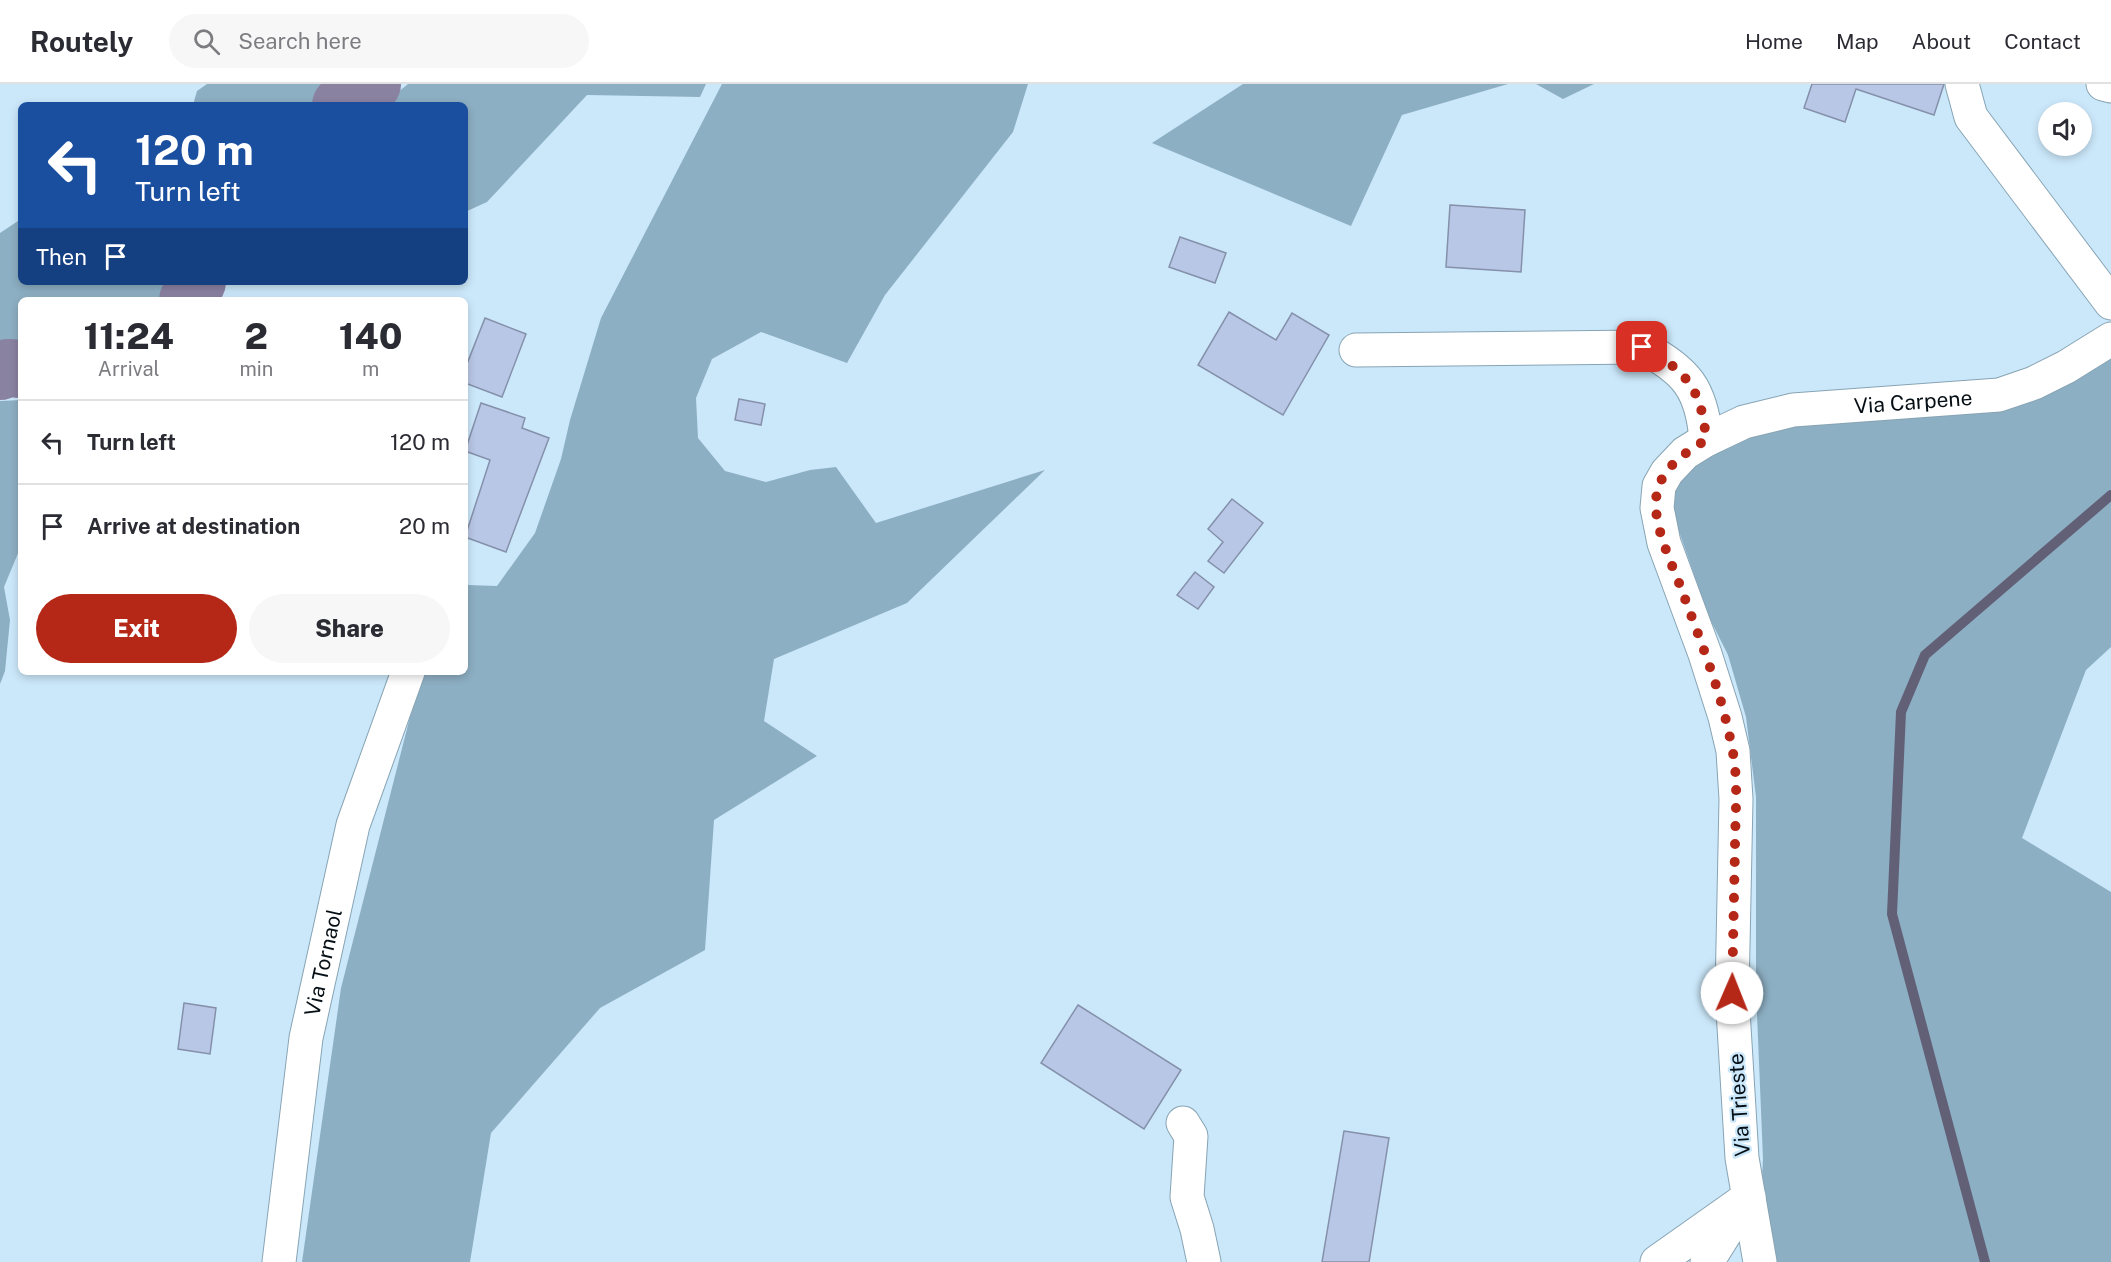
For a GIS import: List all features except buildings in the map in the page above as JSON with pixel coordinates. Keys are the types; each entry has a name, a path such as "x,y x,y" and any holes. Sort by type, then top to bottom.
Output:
{"street":[{"path":"1962,84 1971,117 2111,303"},
{"path":"2103,84 2111,86"},
{"name":"Via Carpene","path":"1706,440 1744,422 1793,410 1999,395 2034,383 2066,367 2111,339"},
{"path":"1356,350 1642,347 1666,360 1695,389 1704,417 1706,440"},
{"name":"Via Trieste","path":"1706,440 1685,453 1667,472 1659,486 1656,508 1664,543 1705,654 1733,751 1736,799 1732,993 1742,1158 1760,1262"},
{"name":"Via Tornaol","path":"279,1262 309,1026 353,825 407,675"},
{"path":"1183,1123 1191,1136 1186,1197 1197,1229 1204,1262"},
{"path":"1657,1262 1749,1197"},
{"path":"1707,1262 1749,1197"}],"shaded area":[{"path":"207,84 369,84 345,102 194,102 197,91"},
{"path":"408,84 706,84 700,97 587,95 487,202 468,211 468,102 386,102"},
{"path":"722,84 1028,84 1013,132 885,295 847,363 761,332 712,359 696,398 698,438 725,471 766,482 810,470 836,467 876,523 1045,470 907,603 774,659 764,721 817,756 714,820 705,950 600,1008 491,1133 470,1262 302,1262 341,988 410,717 424,675 468,675 468,585 497,586 535,533 561,459 570,420 601,318"},
{"path":"1243,84 1508,84 1402,115 1351,226 1152,143"},
{"path":"1536,84 1594,84 1563,99"},
{"path":"18,221 18,285 170,285 166,297 18,297 18,377 0,377 0,233"},
{"path":"2111,348 2111,647 2086,670 2022,838 2111,892 2111,1262 1757,1262 1763,1159 1756,990 1756,797 1746,717 1728,655 1708,615 1672,511 1670,476 1699,438 1936,406"},
{"path":"18,400 18,553 4,587 10,620 5,671 0,684 0,401"}],"waterway":[{"path":"345,102 372,84"},
{"path":"190,297 196,285"},
{"path":"0,371 8,368 18,369"},
{"path":"1985,1262 1892,914 1901,712 1925,655 2111,495"}],"route":[{"path":"1642,347 1666,360 1695,389 1704,417 1706,440 1685,453 1672,465 1659,486 1656,508 1664,543 1705,654 1733,751 1736,799 1732,993"}]}
